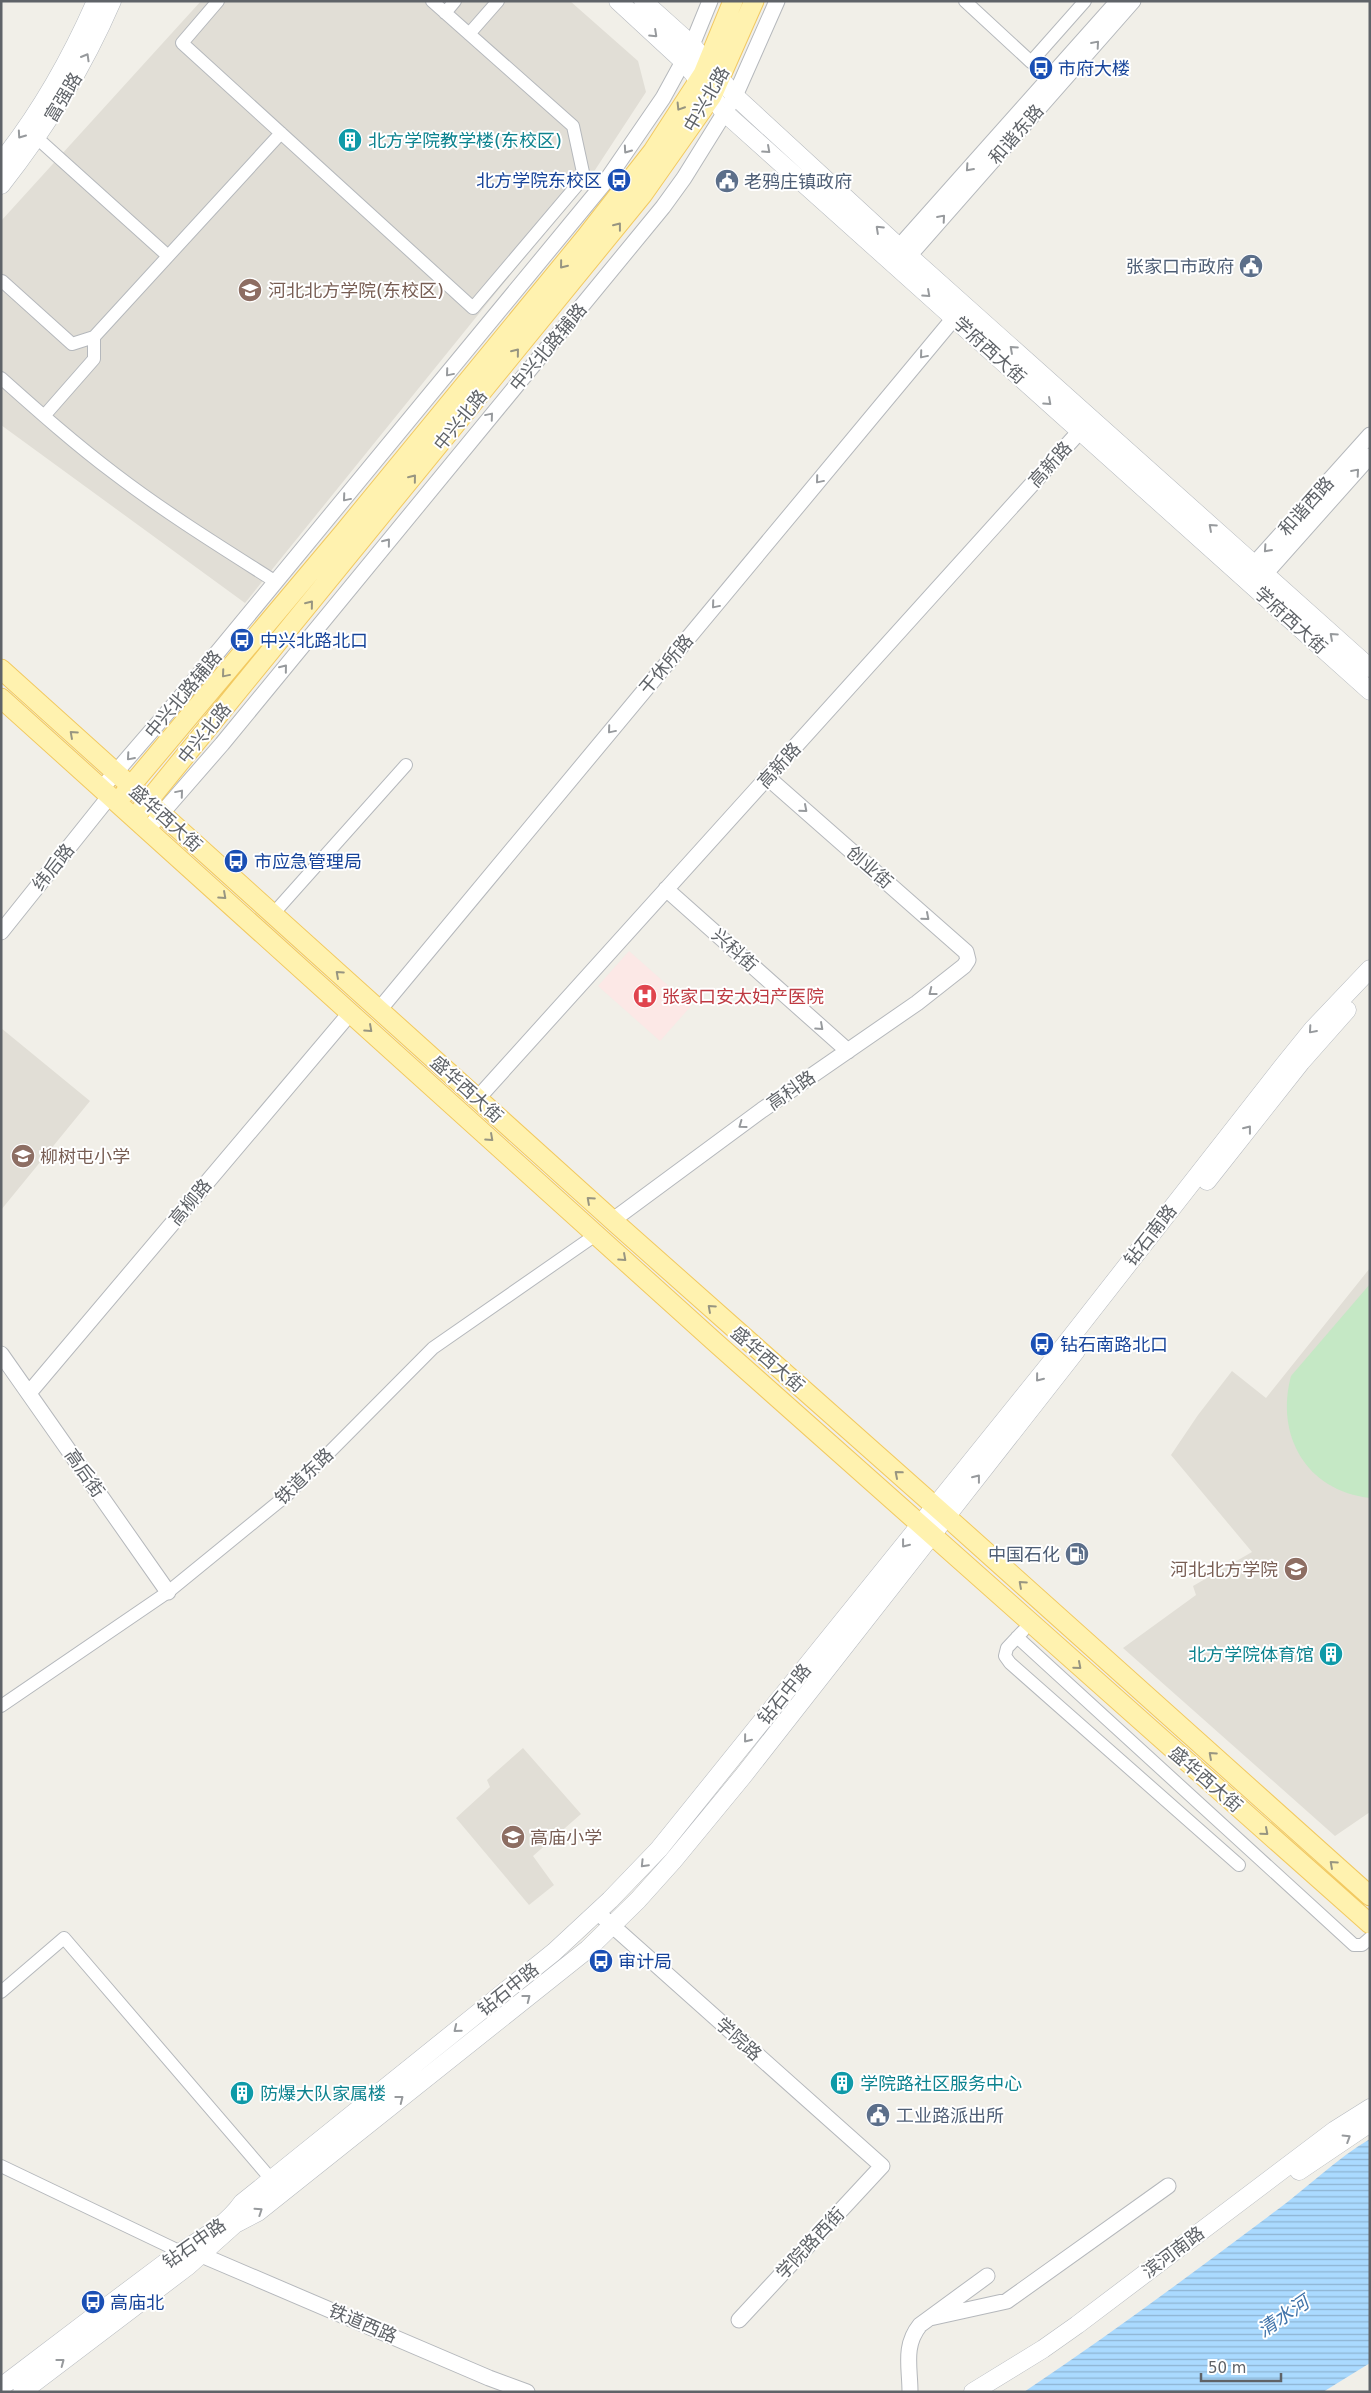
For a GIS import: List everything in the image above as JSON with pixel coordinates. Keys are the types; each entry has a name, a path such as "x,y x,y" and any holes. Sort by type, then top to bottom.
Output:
{"main road":[{"name":"富强路","path":"1,162 57,79 75,47 96,1"},
{"name":"富强路","path":"1,185 37,138 91,49 112,1"},
{"name":"学府西大街","path":"618,1 684,62 721,78 735,96 899,257 954,318 1080,431 1254,576 1370,668"},
{"name":"学府西大街","path":"643,1 692,45 712,96 725,113 899,257 1254,576 1370,691"},
{"name":"中兴北路","path":"108,797 131,786 344,532 585,238 653,151 703,70 733,1"},
{"name":"中兴北路","path":"141,823 148,802 608,239 668,159 712,96 754,1"},
{"name":"盛华西大街","path":"1,669 477,1099 1370,1896"},
{"name":"盛华西大街","path":"1,698 108,797 141,823 206,881 926,1530 1029,1631 1370,1924"},
{"name":"钻石南路","path":"941,1512 1058,1355 1277,1073 1313,1029 1370,969"},
{"name":"钻石南路","path":"941,1512 1271,1100 1320,1040 1370,986"},
{"path":"761,1383 776,1366"},
{"name":"钻石中路","path":"1,2387 180,2252 203,2240 232,2217 242,2202 554,1952 597,1912 659,1849 941,1512"},
{"name":"钻石中路","path":"22,2392 188,2266 199,2254 235,2224 258,2212 588,1949 638,1900 685,1847 926,1530"},
{"name":"滨河南路","path":"973,2392 1056,2340 1328,2135 1370,2108"},
{"name":"滨河南路","path":"995,2392 1059,2352 1273,2190 1370,2123"}],"street":[{"path":"218,1 182,43 473,308 584,177 573,126 432,1"},
{"path":"445,13 455,1"},
{"path":"469,34 498,1"},
{"name":"中兴北路辅路","path":"108,797 116,772 276,582 606,181 663,98 684,62 710,1"},
{"name":"中兴北路辅路","path":"141,823 162,814 663,207 684,178 735,96 777,1"},
{"path":"965,1 1030,62 1085,1"},
{"name":"和谐东路","path":"899,257 1118,1"},
{"name":"和谐东路","path":"899,257 1133,1"},
{"path":"2,281 72,344 94,337 281,133"},
{"path":"37,138 168,256"},
{"name":"干休所路","path":"379,1010 954,318"},
{"path":"44,416 94,359 94,337"},
{"path":"1,378 122,480 184,523 276,582"},
{"name":"高新路","path":"477,1099 1080,431"},
{"name":"和谐西路","path":"1254,576 1370,435"},
{"name":"和谐西路","path":"1254,576 1370,456"},
{"path":"273,914 406,765"},
{"name":"创业街","path":"767,777 966,952 968,960"},
{"path":"108,797 175,866 206,881"},
{"name":"纬后路","path":"1,932 108,797"},
{"name":"兴科街","path":"666,889 848,1052"},
{"name":"高科路","path":"613,1220 762,1110 917,1003 964,966 968,960"},
{"name":"高柳路","path":"29,1393 351,1012"},
{"name":"铁道东路","path":"1,1706 168,1592 287,1495 433,1348 597,1234"},
{"name":"高后街","path":"1,1354 168,1592"},
{"path":"1238,1865 1010,1662 1005,1656 1007,1648 1029,1631 1354,1945 1362,1945 1370,1938"},
{"name":"学院路","path":"597,1912 882,2166"},
{"path":"1,1992 64,1938 271,2179"},
{"path":"1,2166 180,2252"},
{"name":"学院路西街","path":"739,2320 882,2166"},
{"path":"930,2318 1007,2301 1027,2289 1168,2186"},
{"name":"铁道西路","path":"199,2254 489,2378 527,2392"},
{"path":"910,2392 908,2348 910,2340 920,2326 987,2276"}],"shaded area":[{"name":"河北北方学院(东校区)","path":"201,1 570,1 638,61 646,92 595,170 245,603 1,425 1,221"},
{"name":"张家口安太妇产医院","path":"629,951 691,1006 660,1041 598,986"},
{"name":"柳树屯小学","path":"1,1028 90,1101 1,1210"},
{"name":"河北北方学院","path":"1370,1268 1370,1812 1335,1836 1123,1648 1196,1595 1193,1586 1252,1552 1171,1455 1198,1415 1232,1371 1266,1398"},
{"name":"高庙小学","path":"523,1748 581,1814 533,1856 554,1885 529,1905 456,1818 490,1787 487,1780"}],"green space":[{"path":"1370,1284 1370,1498 1348,1493 1328,1484 1313,1472 1300,1456 1292,1439 1288,1419 1287,1398 1291,1376"}],"water":[{"name":"清水河","path":"1370,2139 1370,2363 1323,2392 1024,2392 1183,2280 1277,2210 1345,2155"}],"place":[{"name":"市府大楼","path":"1041,68"},
{"name":"北方学院教学楼(东校区)","path":"350,140"},
{"name":"北方学院东校区","path":"619,180"},
{"name":"老鸦庄镇政府","path":"727,181"},
{"name":"张家口市政府","path":"1251,266"},
{"name":"河北北方学院(东校区)","path":"250,290"},
{"name":"中兴北路北口","path":"242,640"},
{"name":"市应急管理局","path":"236,861"},
{"name":"张家口安太妇产医院","path":"645,996"},
{"name":"柳树屯小学","path":"23,1156"},
{"name":"钻石南路北口","path":"1042,1344"},
{"name":"中国石化","path":"1077,1554"},
{"name":"河北北方学院","path":"1296,1569"},
{"name":"北方学院体育馆","path":"1331,1654"},
{"name":"高庙小学","path":"513,1837"},
{"name":"审计局","path":"601,1961"},
{"name":"学院路社区服务中心","path":"842,2083"},
{"name":"防爆大队家属楼","path":"242,2093"},
{"name":"工业路派出所","path":"878,2115"},
{"name":"高庙北","path":"93,2302"}]}
